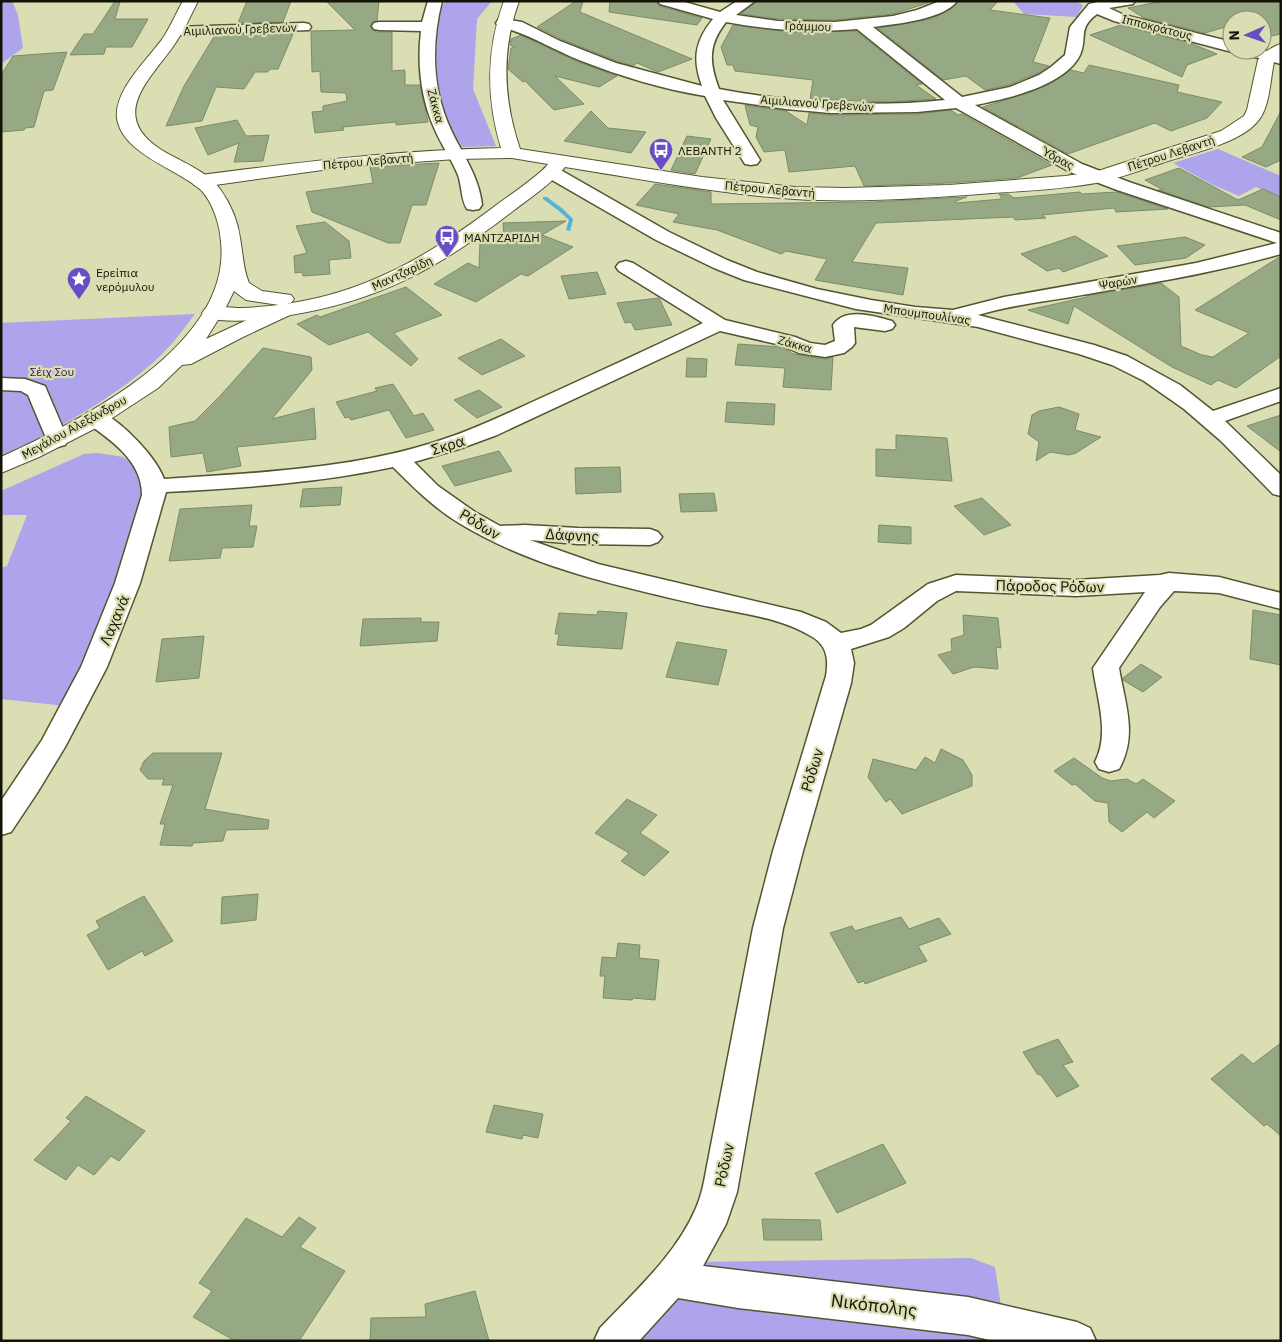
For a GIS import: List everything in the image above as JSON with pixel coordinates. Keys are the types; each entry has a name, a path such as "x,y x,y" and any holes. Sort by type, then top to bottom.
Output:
{"street":[{"name":"Μεγάλου Αλεξάνδρου","path":"1,466 57,440 96,418 137,391 168,367 193,341 216,307 228,279 232,251 230,235 213,193 201,181 144,146 132,134 127,122 127,103 131,95 176,32 191,1"},
{"name":"Ζάκκα","path":"436,1 428,27 432,98 443,130 470,183 472,205"},
{"path":"512,1 503,23 498,67 499,94 506,136 512,153"},
{"name":"Γράμμου","path":"665,1 720,18 806,27 861,25 921,14 950,1"},
{"path":"748,1 733,8 720,18 706,41 703,58 711,92 720,112 751,160"},
{"path":"1089,5 1128,1"},
{"name":"Αιμιλιανού Γρεβενών","path":"503,23 523,28 610,66 655,80 711,92 786,103 851,108 918,107 959,103 1022,87 1054,73 1072,56 1076,47 1077,28 1089,5"},
{"name":"Ιπποκράτους","path":"1089,5 1122,19 1222,44"},
{"name":"Ύδρας","path":"861,25 959,103 1055,157 1096,177 1281,239"},
{"path":"379,26 428,27"},
{"name":"Αιμιλιανού Γρεβενών","path":"176,32 304,27"},
{"name":"Πέτρου Λεβαντή","path":"201,181 344,162 456,154 512,153 532,155 556,166 763,190 817,194 991,188 1065,182 1096,177 1196,146 1227,134 1246,123 1256,110 1263,65 1277,55"},
{"name":"Μαντζαρίδη","path":"216,307 251,315 366,279 401,264 435,247 472,222 508,191 532,155"},
{"name":"Μαντζαρίδη","path":"285,305 334,300 375,287 415,269 461,241 556,166"},
{"name":"Μπουμπουλίνας","path":"556,166 657,234 710,260 742,273 780,285 872,306 955,317 1092,351 1120,360 1157,381 1210,419 1281,489"},
{"name":"Ψαρών","path":"955,317 971,311 1031,298 1214,266 1281,248"},
{"path":"232,251 238,284 260,297 285,305"},
{"name":"Ζάκκα","path":"626,267 718,324 788,341 806,349 824,351 837,349 845,343 844,325 851,320 919,329 955,317"},
{"path":"168,367 285,305"},
{"name":"Σκρα","path":"155,486 304,474 397,458 467,440 718,324"},
{"path":"1,384 30,386 37,391 57,440"},
{"path":"1210,419 1281,394"},
{"path":"96,418 113,431 139,457 150,472 155,486"},
{"name":"Ρόδων","path":"397,458 414,476 441,499 495,534 545,556 602,573 801,622 822,630 835,642 841,659 838,683 788,851 768,928 719,1191 713,1211 692,1251 670,1279 613,1341"},
{"name":"Λαχανά","path":"1,824 48,757 83,691 128,585 144,534 155,486"},
{"name":"Δάφνης","path":"495,534 526,532 650,537"},
{"path":"1109,762 1114,755 1116,731 1106,668 1151,601 1169,581"},
{"name":"Πάροδος Ρόδων","path":"835,642 865,638 880,631 896,622 937,588 948,584 1076,588 1169,581 1215,584 1281,601"},
{"name":"Νικόπολης","path":"670,1279 738,1290 968,1316 1076,1341"}],"green space":[{"path":"1,1 12,1 18,15 23,48 1,64"},
{"path":"445,1 492,1 477,19 473,89 496,146 462,147 433,97 435,23"},
{"path":"1013,1 1075,1 1083,5 1077,17 1024,14"},
{"path":"1218,149 1281,176 1281,197 1256,187 1239,196 1211,184 1173,163"},
{"name":"Σέιχ Σου","path":"195,314 166,350 127,384 85,412 1,456 1,323"},
{"path":"98,453 123,457 133,464 142,477 144,490 139,532 66,706 1,699 1,568 7,566 27,515 1,515 1,491 84,454"},
{"path":"971,1258 995,1267 1006,1339 1009,1341 636,1341 697,1262"}],"building":[{"path":"115,1 120,2 115,19 148,19 132,47 106,47 104,54 70,55 84,34 93,34"},
{"path":"247,1 291,1 283,22 238,23"},
{"path":"326,1 379,1 377,21 372,22 370,27 376,32 392,32 392,71 405,70 405,85 420,85 428,122 396,125 396,122 343,127 344,130 315,133 312,112 323,111 323,106 347,101 346,93 321,92 320,71 312,72 311,31 355,30"},
{"path":"576,1 583,1 580,12 692,59 658,72 637,63 633,66 617,61 561,39 537,27"},
{"path":"610,1 656,1 659,6 702,18 697,25 609,12"},
{"path":"757,1 934,1 893,14 835,20 778,19 741,14"},
{"path":"959,1 998,1 990,10 1050,18 1033,62 1049,66 1038,73 1009,85 985,90 966,76 943,80 878,28 931,19 951,9"},
{"path":"1163,1 1281,1 1281,34 1272,36 1272,10 1222,10 1222,28 1205,33 1144,18 1128,8"},
{"path":"733,25 791,32 856,31 922,84 916,85 936,99 888,102 810,99 813,80 735,71 733,65 727,65 721,47"},
{"path":"1121,25 1190,43 1217,54 1187,65 1182,77 1090,35"},
{"path":"294,32 278,69 271,69 267,72 255,72 244,89 216,87 202,121 166,126 184,86 215,35"},
{"path":"521,35 578,62 617,76 599,87 555,76 584,104 554,110 525,81 523,82 508,69 511,48 515,47 510,45 511,39"},
{"path":"67,52 53,90 44,91 34,127 1,132 1,75 13,56"},
{"path":"1089,65 1179,85 1177,92 1222,102 1207,118 1171,131 1155,123 1068,154 983,107 1034,91 1049,84 1070,70 1084,73"},
{"path":"745,105 786,111 807,125 809,113 831,115 917,114 951,110 958,115 962,114 1052,165 1017,178 864,186 855,166 789,172 785,150 764,152 756,137 758,127 750,125"},
{"path":"591,111 608,128 646,132 631,153 564,141"},
{"path":"1281,111 1281,160 1266,167 1242,157 1262,147"},
{"path":"237,120 246,136 269,135 263,161 234,162 239,143 208,155 195,128"},
{"path":"687,136 711,139 695,174 671,170"},
{"path":"439,163 426,205 412,205 400,243 388,243 312,212 306,192 373,183 370,167"},
{"path":"1179,168 1238,200 1263,189 1281,197 1281,220 1245,205 1208,207 1158,190 1163,190 1145,180"},
{"path":"655,184 711,192 711,204 872,202 967,197 956,201 956,203 1002,199 999,194 1008,194 1014,198 1080,192 1082,194 1117,192 1168,209 1116,212 1114,208 1042,215 1046,218 1015,220 1013,217 876,223 852,262 908,268 903,295 815,280 827,259 786,251 781,254 717,230 673,222 679,214 636,205"},
{"path":"566,221 542,235 573,247 528,276 521,274 476,302 434,284 468,263 479,268 480,241 504,240 503,223"},
{"path":"325,222 349,241 351,258 329,260 330,274 303,276 302,272 295,273 294,256 307,253 296,226"},
{"path":"1075,236 1108,256 1063,272 1059,268 1047,271 1021,254"},
{"path":"1185,237 1205,245 1186,258 1135,265 1117,246"},
{"path":"1281,256 1281,356 1236,388 1218,380 1211,385 1172,367 1074,306 1068,324 1028,310 1086,296 1161,283 1179,297 1181,346 1202,355 1213,357 1249,333 1195,310"},
{"path":"597,272 606,294 569,299 561,276"},
{"path":"406,287 442,315 394,333 418,359 411,366 368,332 329,345 297,324 317,315 320,317"},
{"path":"659,298 672,325 635,330 631,322 625,323 617,303"},
{"path":"501,339 525,356 482,375 458,358"},
{"path":"738,344 781,347 790,351 790,353 825,359 833,357 831,390 783,387 785,368 735,365"},
{"path":"263,348 311,357 312,370 272,419 314,408 316,439 237,447 241,466 207,472 203,453 171,457 169,427 195,421"},
{"path":"687,358 707,359 706,377 686,377"},
{"path":"393,384 414,416 423,413 434,430 406,438 389,410 351,420 348,417 345,418 336,402 377,391 375,388"},
{"path":"479,390 502,407 477,418 454,400"},
{"path":"727,402 775,404 774,425 725,422"},
{"path":"1059,407 1079,414 1075,430 1101,437 1076,453 1069,455 1050,452 1036,461 1039,442 1028,434 1032,415 1039,411"},
{"path":"1281,415 1281,452 1247,426"},
{"path":"896,435 947,438 952,481 876,476 876,449 896,450"},
{"path":"499,451 512,471 455,486 442,466"},
{"path":"620,467 621,492 576,494 575,468"},
{"path":"342,487 340,505 300,507 303,489"},
{"path":"714,493 717,511 681,512 679,494"},
{"path":"982,498 1011,525 984,535 954,506"},
{"path":"252,505 249,526 257,526 253,547 222,548 220,558 169,561 180,509"},
{"path":"879,525 911,527 911,544 878,542"},
{"path":"1253,610 1281,615 1281,665 1250,659"},
{"path":"598,611 627,613 622,649 557,645 559,634 555,634 559,613 597,615"},
{"path":"963,615 998,618 1001,648 996,647 998,669 974,667 953,674 938,655 952,651 951,639 964,635"},
{"path":"421,618 421,622 439,622 437,641 360,646 363,619"},
{"path":"204,636 199,678 156,682 162,639"},
{"path":"677,642 727,650 718,685 666,677"},
{"path":"1141,664 1162,677 1143,692 1123,680"},
{"path":"941,749 963,760 972,775 972,786 902,814 890,799 886,802 868,777 873,759 916,770 925,757 935,763"},
{"path":"153,753 222,753 205,809 269,820 268,829 226,830 223,841 193,843 192,846 160,845 165,824 160,824 173,785 162,785 164,779 148,779 140,770 144,761"},
{"path":"1074,758 1102,778 1111,781 1127,779 1136,784 1143,779 1175,801 1154,818 1147,812 1122,832 1109,822 1108,803 1095,801 1075,784 1072,785 1054,771"},
{"path":"627,799 657,815 640,833 669,852 644,876 621,861 629,853 595,833"},
{"path":"258,894 256,920 221,924 222,897"},
{"path":"144,896 173,941 145,956 142,951 108,970 87,935 100,928 96,921"},
{"path":"901,917 909,929 939,918 951,934 918,946 927,961 865,984 864,981 858,983 830,933 852,926 855,931"},
{"path":"618,943 640,945 639,958 659,960 655,1000 603,998 605,976 600,976 602,957 616,958"},
{"path":"1058,1039 1073,1062 1063,1065 1079,1086 1057,1097 1040,1074 1038,1075 1023,1052"},
{"path":"1281,1043 1281,1136 1267,1124 1264,1126 1211,1079 1242,1054 1253,1064"},
{"path":"86,1096 145,1131 119,1161 111,1156 94,1175 78,1165 66,1180 34,1160 71,1121 66,1118"},
{"path":"494,1105 543,1114 538,1138 523,1135 522,1139 486,1132"},
{"path":"883,1144 906,1183 837,1213 815,1173"},
{"path":"299,1217 316,1228 300,1247 345,1271 299,1341 235,1341 193,1317 212,1291 199,1283 246,1218 282,1237"},
{"path":"762,1219 820,1220 822,1240 764,1240"},
{"path":"475,1291 489,1341 370,1341 371,1318 426,1317 425,1304"}],"waterway":[{"path":"545,198 571,220 568,230"}],"place":[{"name":"ΛΕΒΑΝΤΗ 2","path":"661,171"},
{"name":"ΜΑΝΤΖΑΡΙΔΗ","path":"447,258"},
{"name":"Ερείπια νερόμυλου","path":"79,300"}]}
